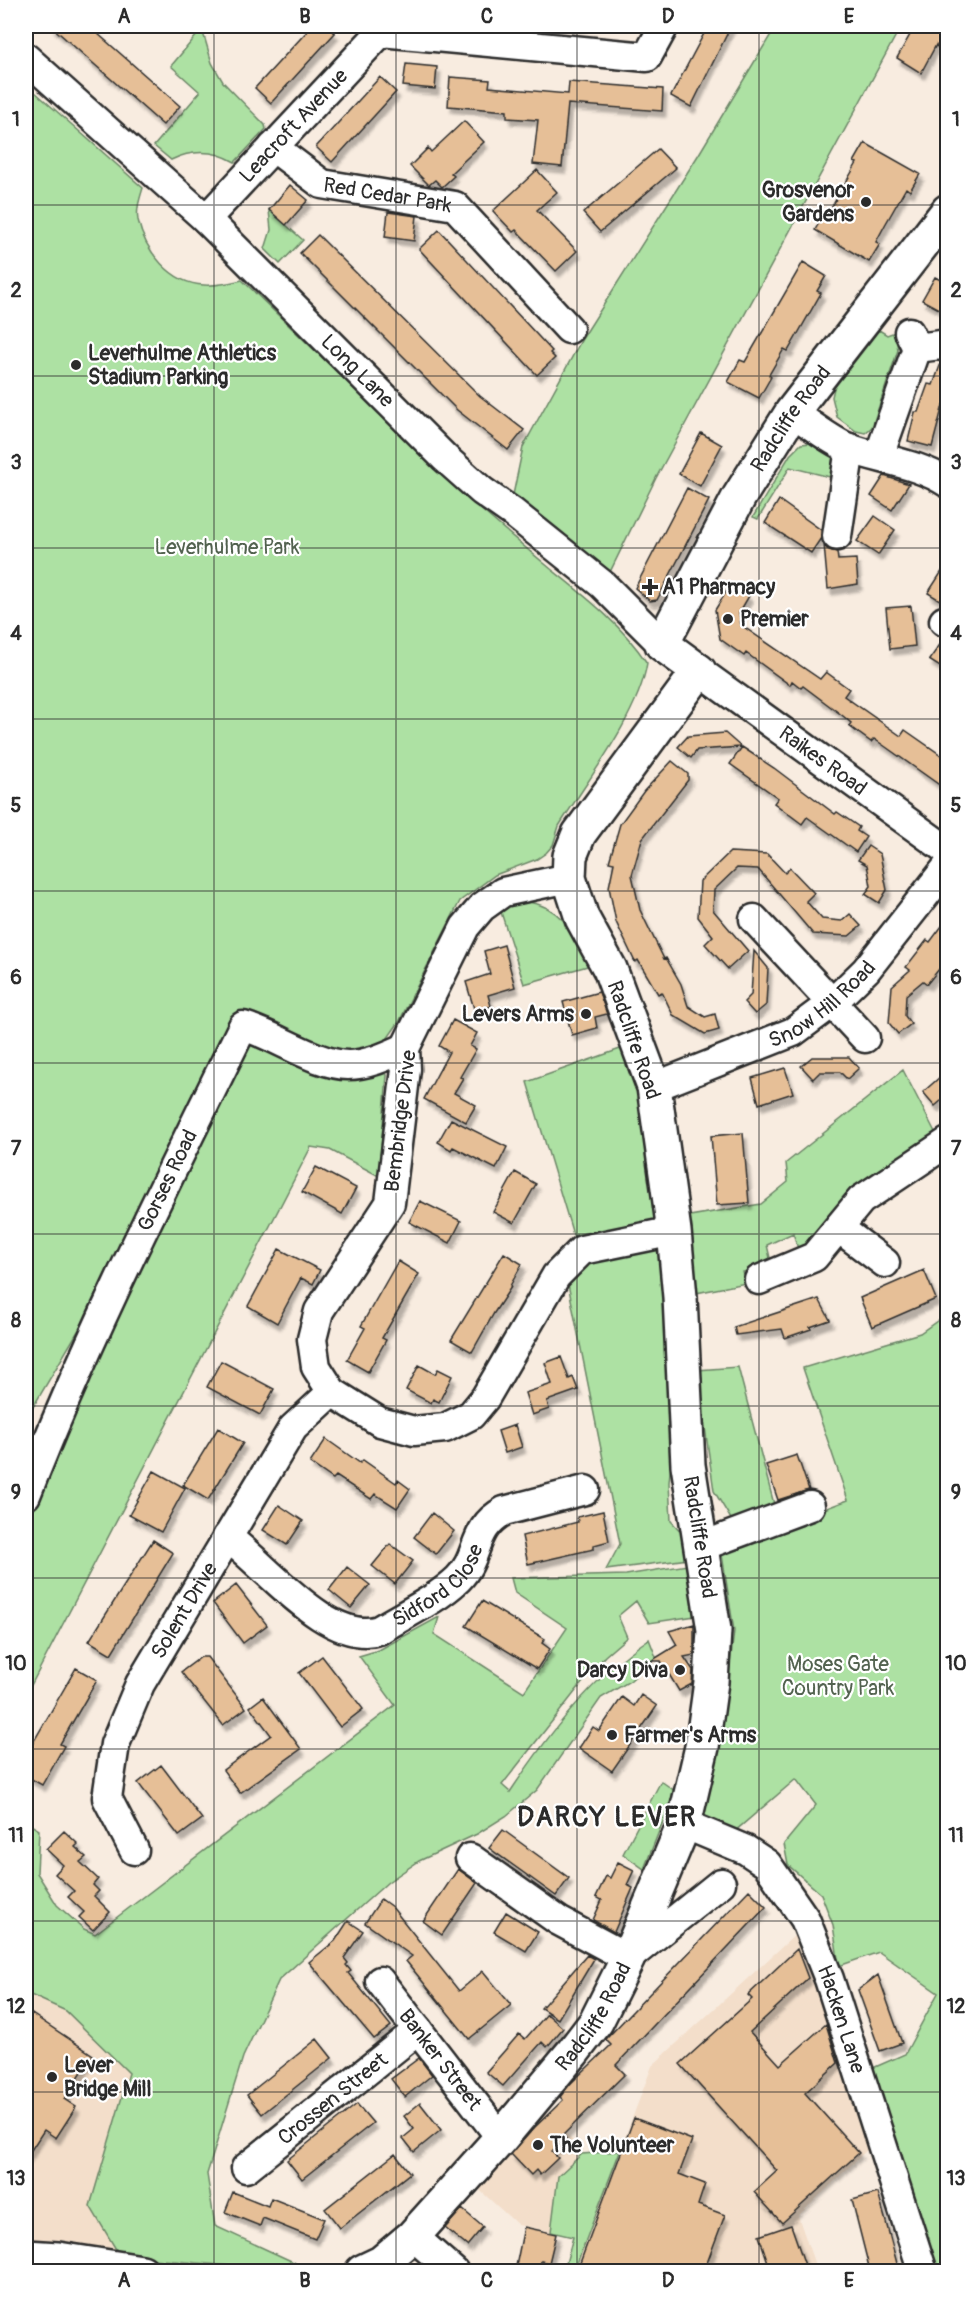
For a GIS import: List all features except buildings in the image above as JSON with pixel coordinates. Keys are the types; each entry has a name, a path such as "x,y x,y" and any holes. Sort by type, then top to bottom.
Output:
{"main road":[{"name":"Radcliffe Road","path":"654,732 666,694 666,647 739,497 792,412 948,211"},
{"name":"Long Lane","path":"666,647 699,671"},
{"name":"Radcliffe Road","path":"362,2271 381,2263 412,2236 501,2138 596,2022 628,1958 684,1824 702,1748 714,1648 712,1611 688,1464 680,1297 674,1231 654,1087 610,969 582,918 569,878 570,855 579,834 699,671"},
{"path":"26,2257 58,2259 142,2271"}],"street":[{"path":"381,29 647,57 664,26"},
{"name":"Leacroft Avenue","path":"206,219 381,29"},
{"name":"Long Lane","path":"26,58 206,219 445,458 503,508 512,512 603,585 666,647"},
{"name":"Red Cedar Park","path":"273,147 322,184 455,206 569,329"},
{"path":"879,456 913,340 948,348"},
{"path":"792,412 850,448 939,477 948,483"},
{"path":"837,537 830,504 850,448"},
{"name":"Raikes Road","path":"699,671 948,851"},
{"name":"Snow Hill Road","path":"654,1087 793,1032 832,1003 866,970 948,866"},
{"name":"Bembridge Drive","path":"569,878 503,892 482,907 465,927 405,1048 406,1069 390,1203 319,1311 312,1339 316,1367 332,1392 380,1422 414,1431 445,1428 471,1415 485,1398 556,1276 582,1250 674,1231"},
{"path":"754,919 865,1038"},
{"name":"Gorses Road","path":"26,1495 56,1417 110,1299 243,1026 269,1035 326,1061 347,1065 377,1061 405,1048"},
{"path":"759,1280 785,1257 814,1257 861,1200 948,1142"},
{"path":"839,1228 885,1263"},
{"name":"Solent Drive","path":"134,1850 107,1798 115,1744 140,1684 293,1428 332,1392"},
{"name":"Sidford Close","path":"227,1537 244,1549 309,1609 352,1631 369,1633 379,1630 443,1591 458,1579 471,1563 483,1528 496,1515 585,1490"},
{"path":"701,1552 810,1506"},
{"name":"Hacken Lane","path":"684,1824 746,1850 767,1864 805,1919 830,1979 923,2271"},
{"path":"470,1858 559,1921 628,1958 721,1883"},
{"name":"Banker Street","path":"380,1982 501,2138"},
{"name":"Crossen Street","path":"246,2168 418,2030"},
{"path":"412,2236 454,2271"}],"shaded area":[{"path":"796,1934 824,2002 870,2147 798,2216 817,2271 574,2272 652,2066"},
{"path":"26,1993 66,2011 129,2073 115,2124 120,2256 26,2245"},
{"path":"546,2113 582,2154 558,2176 551,2232 518,2225 474,2185"}],"green space":[{"path":"776,26 901,26 656,478 610,572 513,495 523,447 582,339 699,154"},
{"path":"202,29 212,63 223,82 265,125 266,129 235,162 211,153 187,154 171,160 154,146 200,92 171,66"},
{"name":"Leverhulme Park","path":"26,84 143,188 138,208 138,220 141,232 161,264 181,279 192,283 214,285 242,280 459,490 603,612 647,663 634,704 610,747 559,826 553,845 537,859 495,875 460,901 399,1022 385,1042 346,1060 236,1013 226,1028 100,1294 26,1419"},
{"path":"269,210 303,240 280,264 265,249 271,230"},
{"path":"879,330 887,335 895,332 898,350 872,427 865,433 856,431 837,417 832,397 834,388"},
{"path":"812,443 832,452 830,477 790,467 758,519 753,517 790,455 801,444"},
{"path":"528,902 551,910 560,917 574,934 591,965 524,984 500,909"},
{"path":"248,1033 382,1070 387,1075 379,1176 330,1150 311,1147 26,1695 26,1506"},
{"path":"623,1048 639,1091 655,1215 653,1223 645,1229 574,1238 527,1082"},
{"path":"903,1070 937,1136 805,1249 799,1252 793,1233 767,1245 770,1258 765,1267 743,1272 746,1283 696,1293 690,1216 761,1204 788,1182 786,1163"},
{"path":"659,1246 673,1436 669,1483 671,1521 686,1537 688,1559 606,1570 620,1544 568,1284 583,1255"},
{"name":"Moses Gate Country Park","path":"947,1314 947,2271 937,2271 873,2068 905,2054 938,1993 879,1952 839,1966 833,1925 821,1894 788,1865 784,1844 816,1805 796,1779 735,1831 697,1814 724,1715 734,1631 721,1548 848,1500 803,1368 920,1333"},
{"path":"738,1367 775,1508 734,1524 714,1491 697,1370"},
{"path":"687,1565 695,1616 649,1623 636,1601 618,1616 627,1637 590,1673 502,1785 510,1792 572,1708 609,1671 649,1639 656,1657 630,1681 601,1698 537,1790 506,1816 477,1834 419,1861 388,1882 279,1980 243,2057 207,2174 215,2226 313,2271 288,2271 120,2256 90,2206 129,2073 66,2011 26,1993 26,1822 39,1830 37,1873 57,1905 84,1929 95,1934 395,1705 359,1656 379,1650 439,1617 434,1634 524,1692 567,1628 515,1593 511,1578 626,1575"},
{"path":"661,1781 675,1791 644,1869 623,1854"},
{"path":"620,2151 574,2271 564,2271 573,2237 551,2232 558,2176 582,2154"}],"place":[{"name":"Grosvenor Gardens","path":"866,202"},
{"name":"Leverhulme Athletics Stadium Parking","path":"76,365"},
{"name":"A1 Pharmacy","path":"650,587"},
{"name":"Premier","path":"728,619"},
{"name":"Levers Arms","path":"586,1014"},
{"name":"Darcy Diva","path":"680,1670"},
{"name":"Farmer's Arms","path":"612,1735"},
{"name":"Lever Bridge Mill","path":"52,2077"},
{"name":"The Volunteer","path":"538,2145"}],"district":[{"name":"DARCY LEVER","path":"607,1817"}]}
